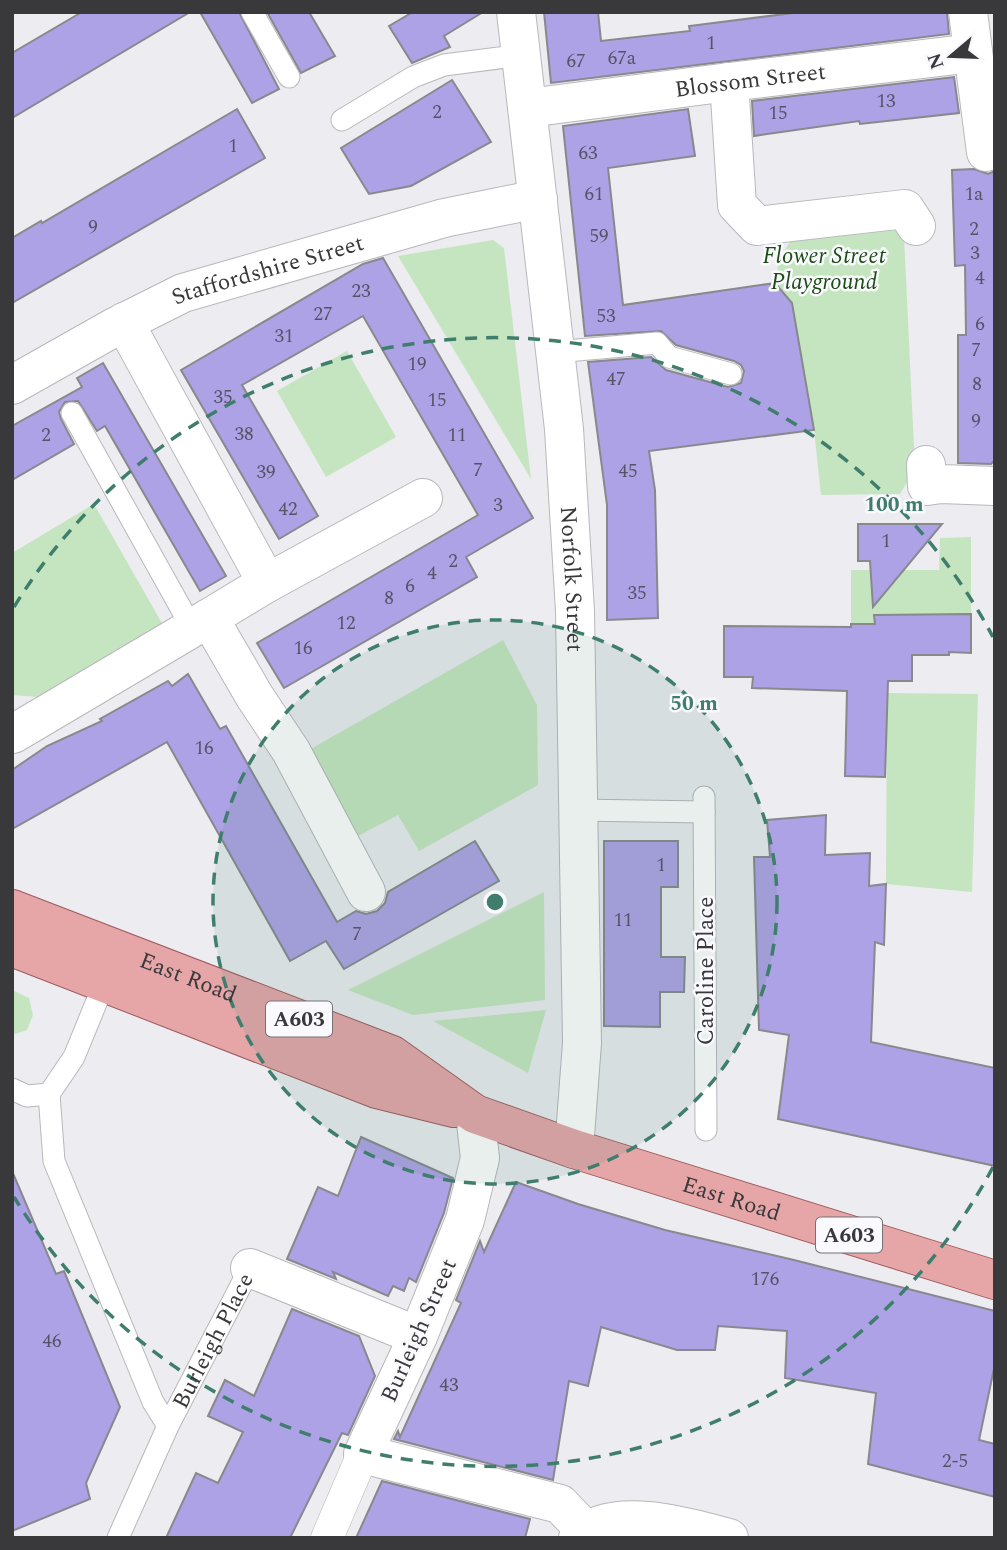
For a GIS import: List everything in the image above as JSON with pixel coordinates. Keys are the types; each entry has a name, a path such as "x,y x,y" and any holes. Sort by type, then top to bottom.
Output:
{"main road":[{"name":"East Road","path":"12,909 111,967 377,1089 472,1113 574,1149 995,1280"},
{"name":"East Road","path":"12,947 111,967"}],"street":[{"name":"Norfolk Street","path":"516,12 564,429 575,611 582,1043 574,1149"},
{"path":"968,12 986,152"},
{"name":"Blossom Street","path":"528,108 973,53"},
{"path":"729,82 737,205 757,226 905,209 916,226"},
{"name":"Staffordshire Street","path":"12,385 183,293 444,218 538,198"},
{"path":"124,323 267,583"},
{"path":"926,465 927,486 995,486"},
{"path":"13,734 267,583 423,498"},
{"path":"200,623 291,751 366,892"},
{"name":"Burleigh Street","path":"327,1538 418,1336 465,1220 480,1158 472,1113"},
{"name":"Burleigh Place","path":"250,1268 418,1336"},
{"path":"363,1454 561,1504 582,1534 626,1519 682,1525 729,1538"}],"lane":[{"path":"252,12 289,77"},
{"path":"342,121 413,77 444,65 522,55"},
{"path":"555,352 657,343 669,357 731,374"},
{"path":"72,413 200,623"},
{"name":"Caroline Place","path":"577,810 704,804 706,1129"},
{"path":"12,1089 27,1096 49,1094 74,1057 111,967"},
{"name":"Burleigh Place","path":"49,1094 54,1161 153,1402 168,1426"},
{"name":"Burleigh Place","path":"118,1538 168,1426 250,1268"}],"green space":[{"name":"Flower Street Playground","path":"889,220 904,236 915,469 900,494 821,495 814,430 792,303 775,283 779,260 795,233"},
{"path":"493,240 504,248 531,479 398,256"},
{"path":"347,351 396,437 326,477 277,391"},
{"path":"94,504 163,625 38,697 12,695 12,553"},
{"path":"971,537 971,619 949,614 875,615 875,624 851,624 851,570 939,570 940,538"},
{"path":"503,640 537,705 538,785 419,851 398,815 354,838 307,751"},
{"path":"887,693 978,694 972,892 886,884"},
{"path":"544,892 545,1000 413,1015 348,990"},
{"path":"12,990 29,998 33,1015 27,1030 12,1035"},
{"path":"546,1010 528,1073 433,1021"}],"building":[{"path":"82,12 190,12 12,118 12,53"},
{"path":"200,12 239,12 279,89 252,103"},
{"path":"267,12 309,12 335,56 301,73"},
{"path":"413,12 483,12 444,36 450,47 412,63 389,26"},
{"path":"544,12 598,12 601,41 690,31 689,26 801,12 947,12 949,34 551,83"},
{"path":"954,77 959,113 860,124 859,121 754,136 752,101"},
{"path":"452,80 491,142 411,186 369,194 341,148"},
{"path":"237,109 265,158 12,303 12,238"},
{"path":"688,109 695,156 608,168 623,305 775,283 792,303 814,430 649,451 655,490 658,618 607,620 607,505 588,362 651,357 666,370 728,387 741,383 744,371 741,365 734,361 676,345 661,331 585,336 563,126"},
{"path":"974,169 988,174 995,171 995,460 991,464 958,463 958,335 966,335 965,265 955,266 952,170"},
{"path":"383,258 533,518 466,557 477,577 284,688 257,643 478,515 363,316 242,385 318,516 279,539 181,370 363,264"},
{"path":"103,363 226,576 200,591 105,426 97,431 78,401 65,402 59,412 74,444 12,480 12,426 82,387 77,378"},
{"path":"858,524 942,524 873,607 870,561 858,561"},
{"path":"971,614 971,653 912,655 912,681 888,681 885,777 845,776 847,691 752,688 753,677 724,677 724,626 851,627 851,624 875,624 874,615"},
{"path":"188,674 220,729 226,726 337,922 356,911 366,914 377,911 385,903 388,892 475,841 499,881 344,969 326,941 290,961 167,742 12,829 12,770 47,746 102,721 100,719 168,681 172,686"},
{"path":"826,815 825,855 870,853 869,886 886,884 884,945 875,942 871,1042 995,1068 995,1166 778,1119 789,1035 759,1030 754,857 770,857 767,820"},
{"path":"604,841 678,841 678,887 661,887 661,957 685,957 684,992 660,992 660,1027 604,1026"},
{"path":"361,1137 453,1178 444,1213 416,1282 409,1278 404,1291 393,1286 388,1296 333,1272 336,1279 287,1259 318,1187 338,1196"},
{"path":"12,1171 56,1274 64,1271 120,1407 86,1483 90,1499 12,1531"},
{"path":"516,1182 665,1230 995,1311 995,1364 979,1440 995,1444 995,1497 868,1464 876,1393 785,1378 787,1331 718,1326 715,1350 677,1350 601,1327 588,1386 569,1381 553,1480 394,1439 398,1431 400,1437 461,1303 456,1300 480,1241 484,1252"},
{"path":"292,1309 359,1336 375,1376 348,1435 342,1433 290,1538 166,1538 196,1473 218,1483 243,1432 208,1416 225,1380 254,1396"},
{"path":"382,1481 530,1519 525,1538 356,1538"}]}
